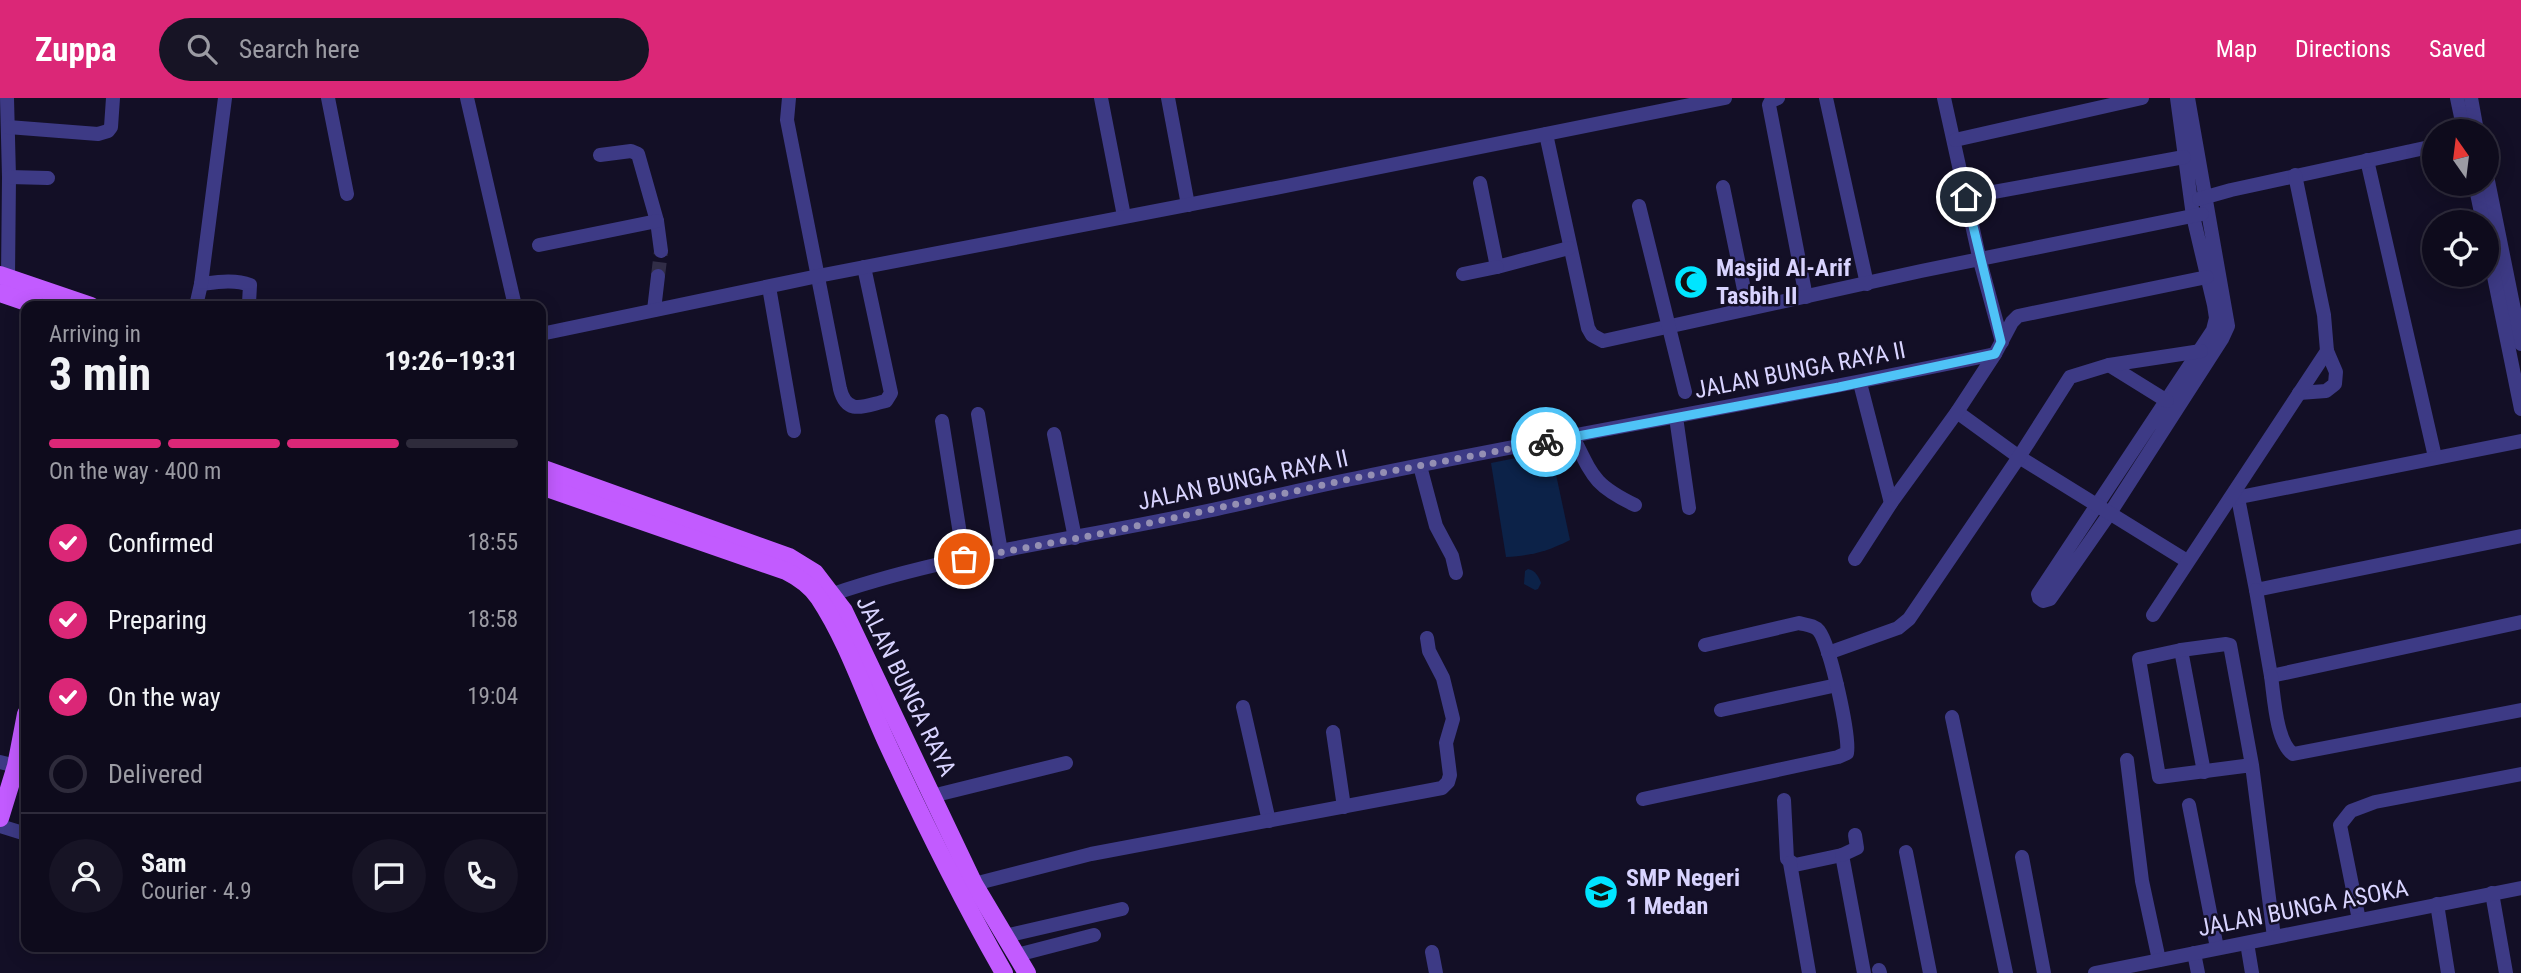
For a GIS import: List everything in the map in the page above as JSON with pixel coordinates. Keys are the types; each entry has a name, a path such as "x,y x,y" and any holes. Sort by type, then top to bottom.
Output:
{"main road":[{"path":"3,282 31,301"},
{"path":"3,282 73,301"},
{"name":"JALAN BUNGA RAYA","path":"552,483 789,556 815,573 844,611 921,787 958,891 1004,973"},
{"name":"JALAN BUNGA RAYA","path":"552,483 786,571 817,595 974,884 1027,973"},
{"path":"0,818 8,764 21,728"}],"street":[{"path":"3,282 9,177 7,98"},
{"path":"8,127 98,134 111,127 113,98"},
{"path":"197,301 225,98"},
{"path":"328,98 347,194"},
{"path":"467,98 514,301"},
{"path":"789,98 787,120 842,397 850,407 886,401 891,393 864,267"},
{"path":"1101,98 1124,216"},
{"path":"1168,98 1188,205"},
{"path":"546,333 818,276 1725,98"},
{"path":"1778,98 1769,105 1806,297"},
{"path":"1826,98 1867,284"},
{"path":"1944,98 1998,348"},
{"path":"1955,140 2142,98"},
{"path":"2177,98 2192,209 2216,318 2213,330 2167,401 2103,509 2050,599 2043,601 2038,594 2103,509 2222,339 2228,326 2188,98"},
{"path":"2457,98 2461,119"},
{"path":"2470,98 2474,119"},
{"path":"1546,134 1569,248 1592,335 1603,341 1920,271 1980,261 2192,209 2206,197 2422,149"},
{"path":"600,155 631,151 638,154 657,221 661,251"},
{"path":"1966,197 2184,157"},
{"path":"2367,160 2435,457"},
{"path":"2295,176 2324,315 2327,351 2336,372 2335,384 2326,391 2300,393"},
{"path":"9,177 48,178"},
{"path":"1480,183 1497,267"},
{"path":"1723,187 1748,309"},
{"path":"2491,196 2521,344"},
{"path":"1639,206 1685,392"},
{"path":"2192,209 2209,213"},
{"path":"539,245 657,221"},
{"path":"1463,274 1569,248"},
{"path":"654,310 658,276"},
{"path":"1855,559 1891,503 1957,412 2018,316 2207,277"},
{"path":"201,284 246,283 251,290 248,301"},
{"path":"769,287 794,431"},
{"path":"2496,287 2521,408"},
{"name":"JALAN BUNGA RAYA II","path":"833,594 964,559 1420,466 1860,383 1998,348"},
{"path":"1828,653 1904,624 2019,457 2070,377 2109,365 2201,351"},
{"path":"2153,615 2187,561 2233,499 2327,351"},
{"path":"2109,365 2167,401"},
{"path":"1860,383 1891,503"},
{"path":"1957,412 2019,457 2187,561"},
{"path":"978,414 1001,552"},
{"path":"1676,417 1689,509"},
{"path":"942,421 964,559"},
{"path":"1054,433 1075,538"},
{"path":"1573,437 1586,464 1602,487 1635,505"},
{"path":"2233,499 2521,441"},
{"path":"1420,466 1436,526 1452,556 1456,573"},
{"path":"2233,499 2256,590 2280,730 2286,749 2293,754 2521,710"},
{"path":"2256,590 2521,536"},
{"path":"2270,676 2521,622"},
{"path":"1643,799 1844,755 1848,749 1837,685 1828,653 1820,632 1813,626 1799,623 1706,645"},
{"path":"974,884 1091,854 1442,788 1448,782 1446,743 1451,730 1451,706 1443,678 1429,651 1427,638"},
{"path":"2252,765 2161,777 2157,775 2138,662 2142,657 2230,645 2252,765 2274,937"},
{"path":"2181,650 2204,772"},
{"path":"1721,710 1837,685"},
{"path":"1243,707 1269,821"},
{"path":"1952,717 2006,973"},
{"path":"1333,732 1344,807"},
{"path":"2127,760 2142,881 2159,960"},
{"path":"921,787 1066,763"},
{"path":"2359,920 2340,825 2347,815 2375,802 2521,774"},
{"path":"1784,800 1787,859 1790,863 1809,973"},
{"path":"2189,805 2217,948"},
{"path":"0,826 21,832"},
{"path":"1790,863 1795,865 1842,855 1857,848 1854,835"},
{"path":"1906,852 1930,973"},
{"path":"1842,855 1864,973"},
{"path":"2022,857 2044,973"},
{"name":"JALAN BUNGA ASOKA","path":"2095,973 2521,888"},
{"path":"2493,893 2506,973"},
{"path":"2437,904 2448,973"},
{"path":"1005,936 1122,909"},
{"path":"1017,955 1094,935"},
{"path":"2247,943 2252,973"},
{"path":"1433,952 1436,973"},
{"path":"2194,953 2198,973"}],"water":[{"path":"1551,451 1570,540 1539,552 1506,557 1491,463"},
{"path":"1528,569 1535,572 1539,578 1541,583 1538,589 1524,584 1525,571"}],"tunnel":[{"path":"658,276 661,251"}],"way so far":[{"path":"964,559 1095,535 1355,478 1546,442"}],"place":[{"name":"Masjid Al-Arif Tasbih II","path":"1691,282"},
{"name":"SMP Negeri 1 Medan","path":"1601,892"}],"route":[{"path":"1546,442 1839,387 1995,354 2001,342 1966,197"}]}
